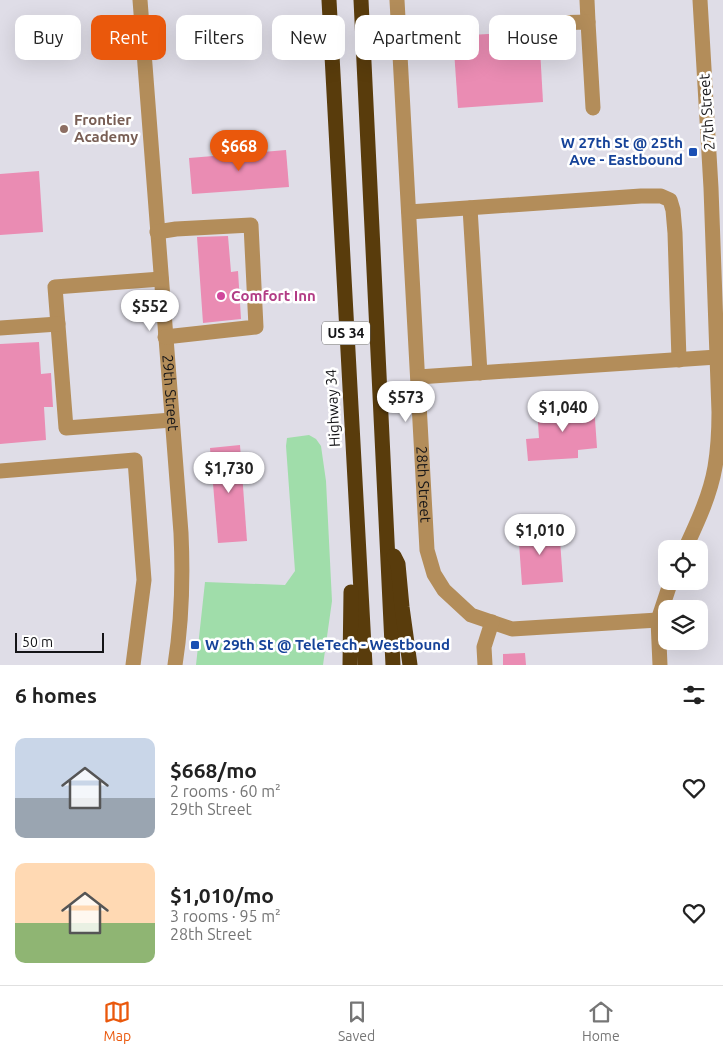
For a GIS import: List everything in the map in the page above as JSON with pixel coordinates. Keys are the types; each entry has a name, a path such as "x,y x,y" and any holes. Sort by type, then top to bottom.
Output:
{"highway":[{"name":"Highway 34","path":"329,0 364,665"},
{"name":"US 34","path":"361,0 393,665"},
{"path":"350,665 352,566 356,516"},
{"path":"386,536 398,564 410,665"}],"street":[{"name":"29th Street","path":"140,0 165,337 182,533 183,590 175,665"},
{"name":"28th Street","path":"398,0 427,550 434,574 444,590 471,615 512,629 658,620"},
{"path":"587,0 593,108"},
{"name":"27th Street","path":"689,540 703,507 716,484 714,469 721,404 717,357 719,266 717,188 700,0"},
{"path":"576,23 588,22"},
{"path":"409,212 641,196 661,196 670,200 675,233 680,360"},
{"path":"470,208 480,373"},
{"path":"158,232 176,229 251,225 256,327 165,337"},
{"path":"161,279 55,287 66,428 172,420"},
{"path":"0,328 58,324"},
{"path":"418,377 717,357"},
{"path":"0,472 135,460 144,580 132,665"},
{"path":"485,665 484,647 492,622"},
{"path":"659,650 660,665"}],"green space":[{"path":"309,435 316,439 321,446 326,481 332,601 323,665 196,665 205,582 285,585 295,571 286,446 287,438"}],"building":[{"path":"479,34 489,34 489,60 541,60 543,102 458,108 455,60 479,60"},
{"path":"286,150 289,187 192,194 189,158"},
{"path":"39,171 43,232 0,235 0,174"},
{"name":"Comfort Inn","path":"228,236 231,272 238,271 241,319 203,323 197,237"},
{"path":"39,342 41,374 51,373 53,407 44,407 46,440 0,444 0,344"},
{"path":"594,405 597,448 578,450 578,458 528,461 526,439 539,438 537,408"},
{"path":"240,445 247,541 218,543 210,448"},
{"path":"559,526 563,582 522,585 518,529"},
{"path":"525,653 526,665 503,665 503,654"}],"place":[{"name":"Frontier Academy","path":"64,129"},
{"name":"W 27th St @ 25th Ave - Eastbound","path":"693,152"},
{"name":"Comfort Inn","path":"221,296"},
{"name":"W 29th St @ TeleTech - Westbound","path":"195,645"}]}
